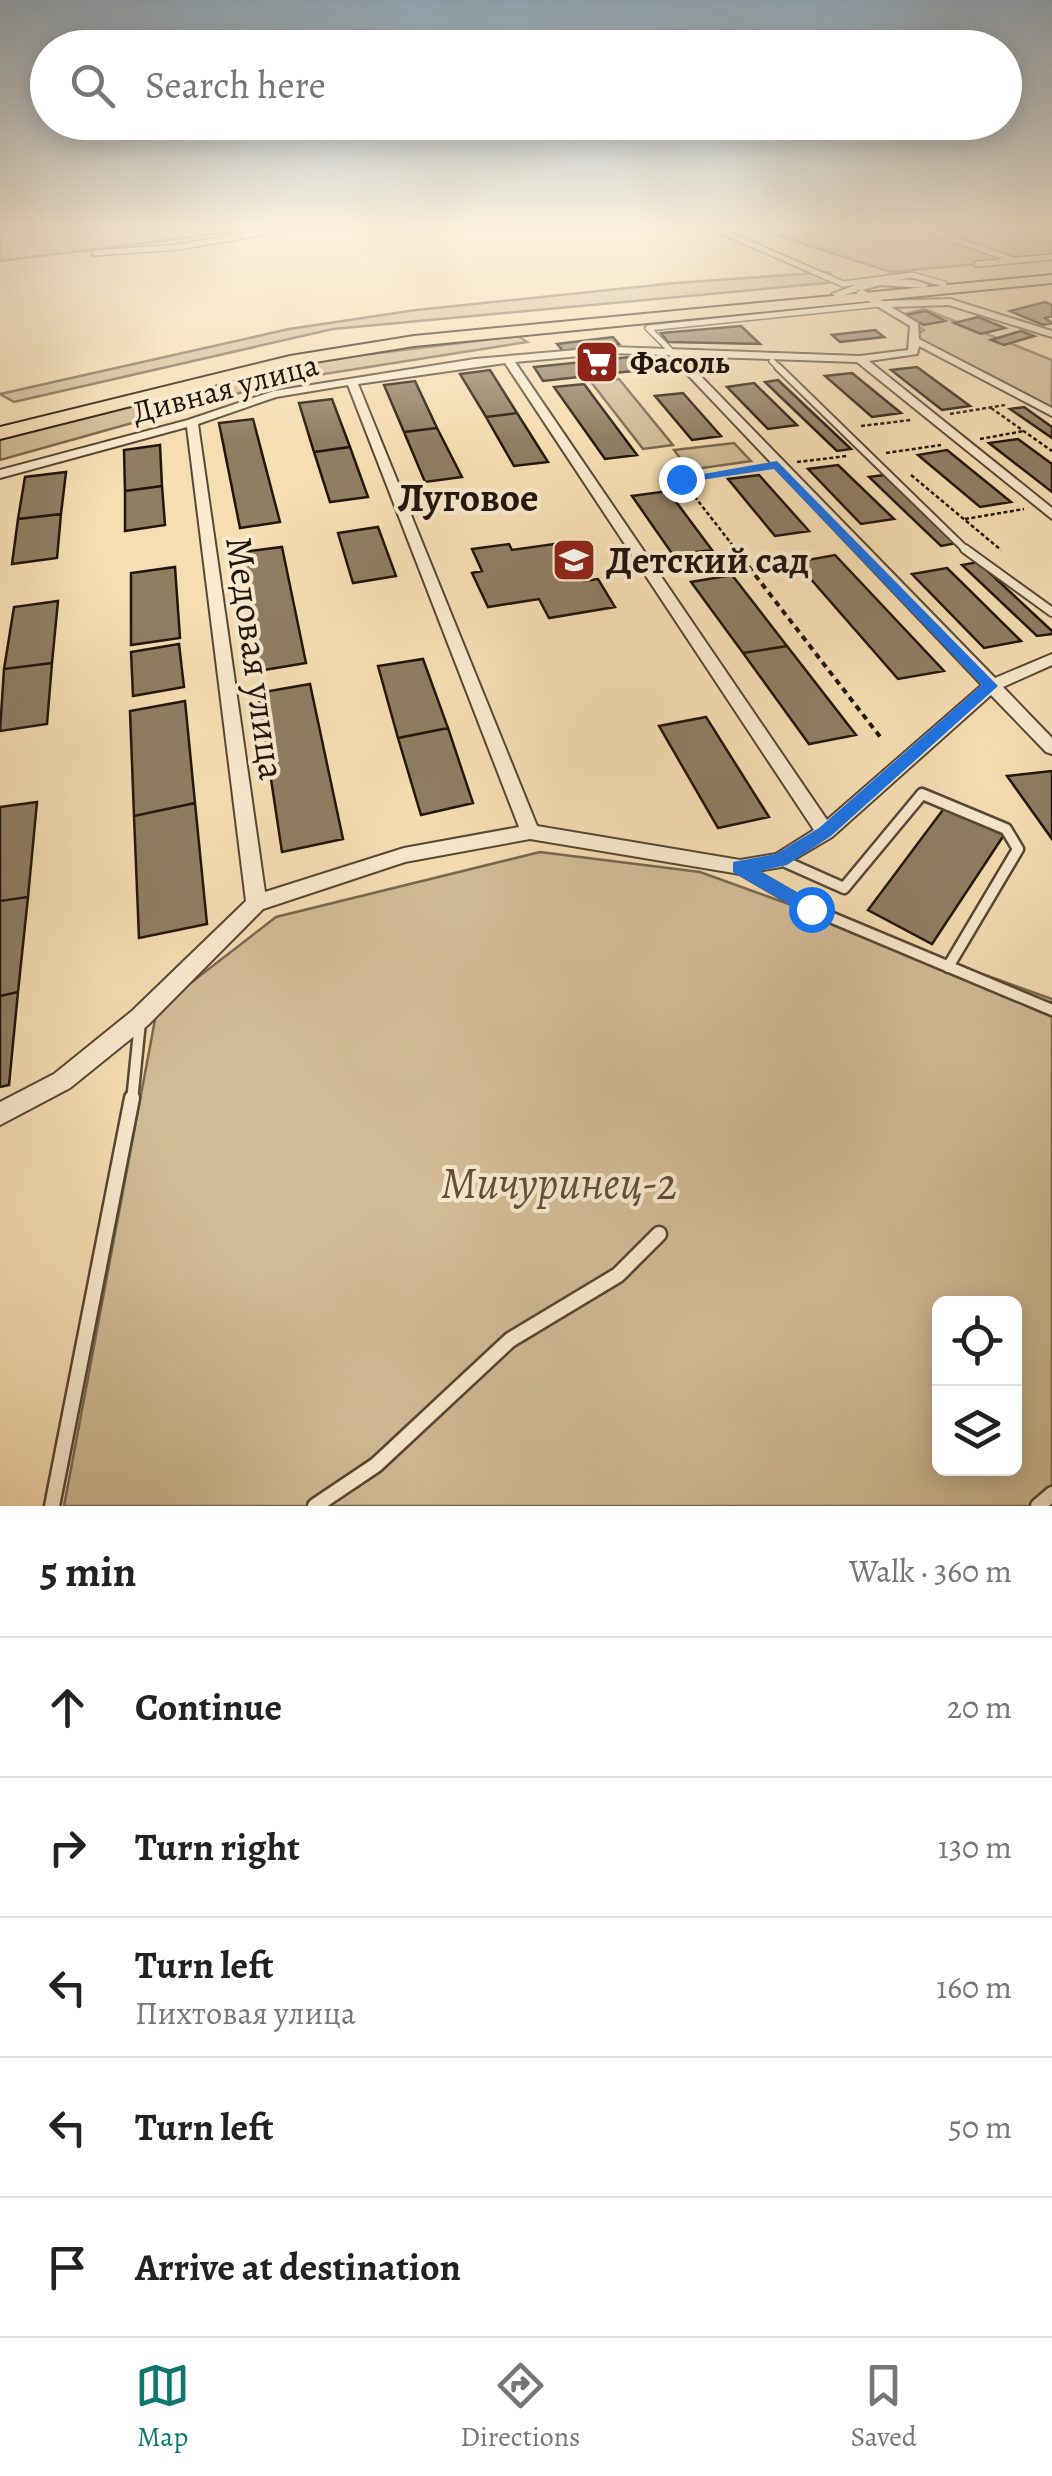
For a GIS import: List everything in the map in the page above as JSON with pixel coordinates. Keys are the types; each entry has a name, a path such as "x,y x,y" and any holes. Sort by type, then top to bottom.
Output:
{"main road":[{"path":"0,423 265,358 393,337 790,299"},
{"path":"0,433 290,361 414,341 798,299"}],"street":[{"path":"867,299 914,325 916,341 1052,412"},
{"path":"922,299 950,302 1052,334"},
{"name":"Дивная улица","path":"0,474 192,422 274,394 508,359 598,350 670,350 860,359 914,352 916,341"},
{"path":"670,350 703,379 777,465 1052,748"},
{"path":"508,359 825,832"},
{"path":"860,359 1047,511"},
{"path":"352,382 530,832"},
{"name":"Медовая улица","path":"192,422 256,903"},
{"path":"0,1114 62,1082 140,1018 256,903 404,855 530,832 740,867 781,860 825,832 991,686 1052,659"}],"lane":[{"path":"670,350 648,328 819,299"},
{"path":"766,355 836,428 970,554 1052,612"},
{"path":"781,860 844,888 922,794 1006,830 1018,849 948,967"},
{"path":"740,867 811,909 1052,1010"},
{"path":"52,1506 131,1112 140,1018"},
{"path":"315,1506 376,1466 510,1340 618,1275 659,1234"},
{"path":"1038,1506 1052,1494"}],"path":[{"path":"990,407 1052,451"},
{"path":"836,457 681,479 881,738"},
{"path":"965,519 1047,511"}],"green space":[{"path":"519,299 652,299 333,329 14,402 0,394 289,329"},
{"path":"924,309 1052,360 1052,411 912,338 924,330 900,315"},
{"path":"518,336 527,342 286,380 0,460 0,439 320,360"},
{"path":"619,379 673,445 643,449 591,382"},
{"path":"734,443 751,461 689,470 674,450"},
{"name":"Мичуринец-2","path":"540,852 700,872 1052,999 1052,1506 64,1506 157,1009 276,917"}],"building":[{"path":"1045,302 1052,305 1052,316 1045,318 1052,323 1043,325 1010,311"},
{"path":"926,311 945,321 924,325 905,315"},
{"path":"978,317 1005,328 981,334 954,323"},
{"path":"741,326 760,344 668,342 661,333"},
{"path":"875,330 884,337 840,342 832,335"},
{"path":"1021,331 1034,336 1004,345 991,340"},
{"path":"613,337 619,344 563,351 557,344"},
{"path":"630,357 642,370 543,381 534,367"},
{"path":"917,367 970,406 942,410 891,370"},
{"path":"490,370 517,413 486,417 460,374"},
{"path":"852,373 901,413 872,417 825,376"},
{"path":"778,380 851,449 837,451 765,382"},
{"path":"415,381 437,428 404,432 384,385"},
{"path":"754,383 797,425 768,429 727,387"},
{"path":"584,384 637,455 605,459 554,387"},
{"path":"683,393 721,436 692,440 655,396"},
{"path":"332,399 350,447 314,452 299,403"},
{"path":"1024,407 1052,427 1052,438 1010,409"},
{"path":"517,413 548,462 514,466 486,417"},
{"path":"253,419 280,522 240,528 219,423"},
{"path":"437,428 462,477 425,482 404,432"},
{"path":"1018,439 1052,464 1052,492 989,443"},
{"path":"160,445 162,486 125,491 124,450"},
{"path":"350,447 368,497 330,502 314,452"},
{"path":"947,450 1011,502 980,507 918,455"},
{"path":"838,465 894,519 861,524 808,469"},
{"path":"66,472 61,514 18,519 25,477"},
{"path":"759,475 809,531 775,536 728,479"},
{"path":"884,475 957,543 941,546 869,477"},
{"path":"162,486 165,525 125,531 125,491"},
{"path":"668,491 712,550 673,555 632,496"},
{"path":"61,514 57,558 12,564 18,519"},
{"path":"378,527 396,576 353,583 338,533"},
{"path":"561,543 584,581 598,579 615,607 549,618 539,599 488,607 472,573 482,571 472,549 509,544 512,550"},
{"path":"282,547 306,663 258,671 241,552"},
{"path":"835,555 944,671 898,679 796,562"},
{"path":"978,562 1052,634 1037,636 962,565"},
{"path":"175,567 180,638 131,645 131,573"},
{"path":"947,568 1021,641 984,648 912,574"},
{"path":"732,575 787,646 743,653 691,582"},
{"path":"58,601 52,663 4,669 14,607"},
{"path":"179,644 184,687 133,696 131,652"},
{"path":"787,646 856,735 809,744 743,653"},
{"path":"423,659 448,728 398,738 378,666"},
{"path":"52,663 47,724 0,731 4,669"},
{"path":"310,684 343,839 282,852 258,693"},
{"path":"185,701 195,803 134,816 130,711"},
{"path":"706,717 769,817 718,828 659,726"},
{"path":"448,728 473,803 421,815 398,738"},
{"path":"1052,771 1052,839 1007,776"},
{"path":"37,802 28,897 0,901 0,807"},
{"path":"195,803 207,924 139,938 134,816"},
{"path":"945,807 1004,835 932,944 868,910"},
{"path":"28,897 18,992 0,996 0,901"},
{"path":"18,992 9,1085 0,1087 0,996"}],"place":[{"name":"Фасоль","path":"597,362"},
{"name":"Детский сад","path":"574,560"}],"district":[{"name":"Луговое","path":"468,497"}],"route":[{"path":"681,479 777,465 991,686 825,832 781,860 740,867 811,909"}]}
